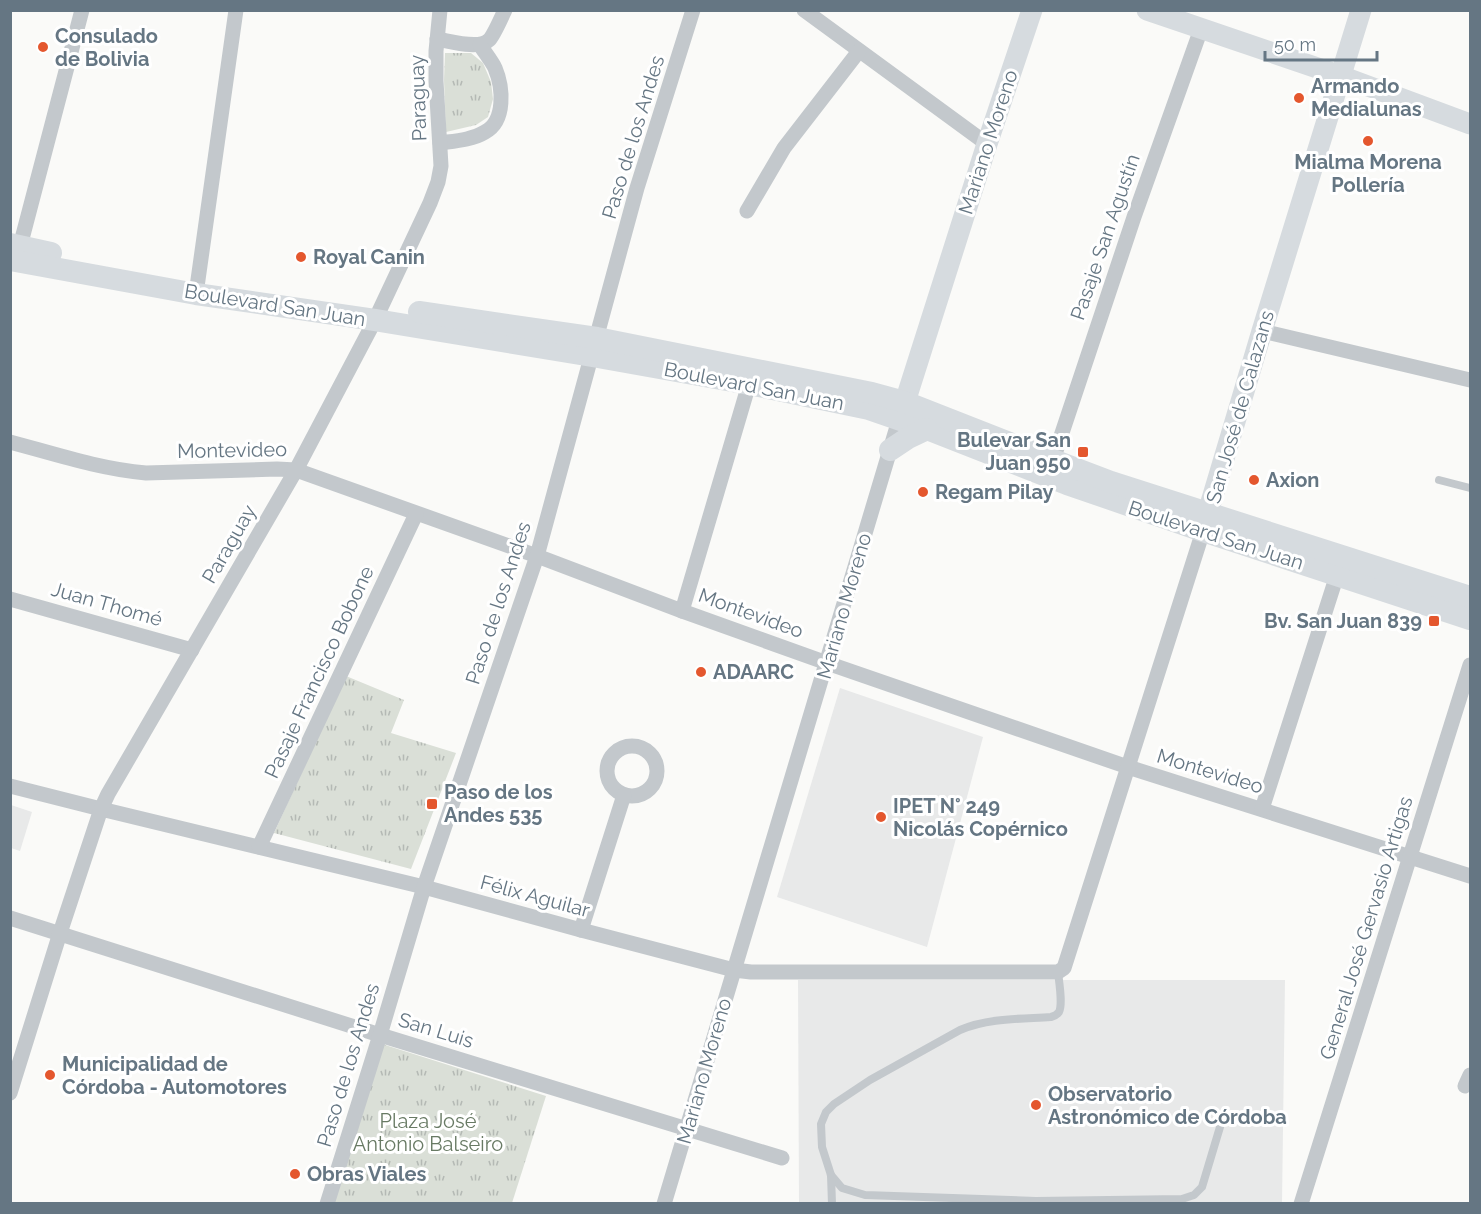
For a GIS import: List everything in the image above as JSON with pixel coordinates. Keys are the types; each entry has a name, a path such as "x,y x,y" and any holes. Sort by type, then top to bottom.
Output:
{"main road":[{"name":"Boulevard San Juan","path":"14,253 197,286 860,390 902,410 1053,460 1111,482 1205,523 1338,575 1470,619"},
{"name":"Boulevard San Juan","path":"594,347 749,384 868,409 902,410 927,429 1067,484 1470,597"},
{"path":"890,450 927,429"}],"street":[{"path":"14,253 82,10"},
{"path":"197,286 236,10"},
{"name":"Paraguay","path":"10,1093 60,933 108,794 296,470 379,313 434,192 441,166 436,81 440,10"},
{"path":"437,39 480,45 489,41 505,10"},
{"name":"Paso de los Andes","path":"327,1203 424,887 537,556 637,188 693,10"},
{"path":"804,10 987,144"},
{"name":"Mariano Moreno","path":"664,1203 902,410 1032,10"},
{"path":"1147,10 1341,76 1470,124"},
{"name":"San José de Calazans","path":"1058,972 1064,968 1205,523 1361,10"},
{"name":"Pasaje San Agustín","path":"1053,460 1134,217 1201,29"},
{"path":"440,143 483,134 498,118 501,99 500,83 495,67 480,45"},
{"path":"747,211 784,148 859,51"},
{"path":"1262,331 1470,380"},
{"path":"682,611 749,384"},
{"name":"Montevideo","path":"10,442 130,472 296,470 827,663 1128,767 1470,876"},
{"name":"Pasaje Francisco Bobone","path":"259,847 416,514"},
{"path":"1262,809 1338,575"},
{"name":"Juan Thomé","path":"10,599 192,650"},
{"name":"General José Gervasio Artigas","path":"1301,1203 1470,665"},
{"name":"Félix Aguilar","path":"10,786 424,887 734,970 751,972 1058,972"},
{"path":"581,930 624,795"},
{"name":"San Luis","path":"10,918 380,1035 782,1158"}],"lane":[{"path":"1439,480 1470,488"},
{"path":"832,1203 831,1175 822,1147 821,1124 826,1112 870,1080 960,1030 989,1022 1051,1017 1058,1014 1060,1002 1058,972"},
{"path":"831,1175 842,1188 865,1196 1036,1202 1182,1199 1194,1195 1202,1187 1223,1117"}],"shaded area":[{"name":"IPET N° 249 Nicolás Copérnico","path":"840,688 983,737 927,947 777,897"},
{"path":"11,805 32,812 20,851 11,848"},
{"path":"798,980 1285,980 1282,1203 799,1203"}],"green space":[{"path":"445,53 471,53 483,63 491,82 493,99 488,117 476,125 446,132 444,80"},
{"path":"346,676 404,700 391,733 456,753 411,869 274,833"},
{"name":"Plaza José Antonio Balseiro","path":"382,1044 546,1096 512,1203 332,1204"}],"place":[{"name":"Consulado de Bolivia","path":"43,47"},
{"name":"Armando Medialunas","path":"1299,98"},
{"name":"Mialma Morena Pollería","path":"1368,141"},
{"name":"Royal Canin","path":"301,257"},
{"name":"Bulevar San Juan 950","path":"1083,452"},
{"name":"Axion","path":"1254,480"},
{"name":"Regam Pilay","path":"923,492"},
{"name":"Bv. San Juan 839","path":"1434,621"},
{"name":"ADAARC","path":"701,672"},
{"name":"Paso de los Andes 535","path":"432,804"},
{"name":"IPET N° 249 Nicolás Copérnico","path":"881,817"},
{"name":"Municipalidad de Córdoba - Automotores","path":"50,1075"},
{"name":"Observatorio Astronómico de Córdoba","path":"1036,1105"},
{"name":"Obras Viales","path":"295,1174"}]}
